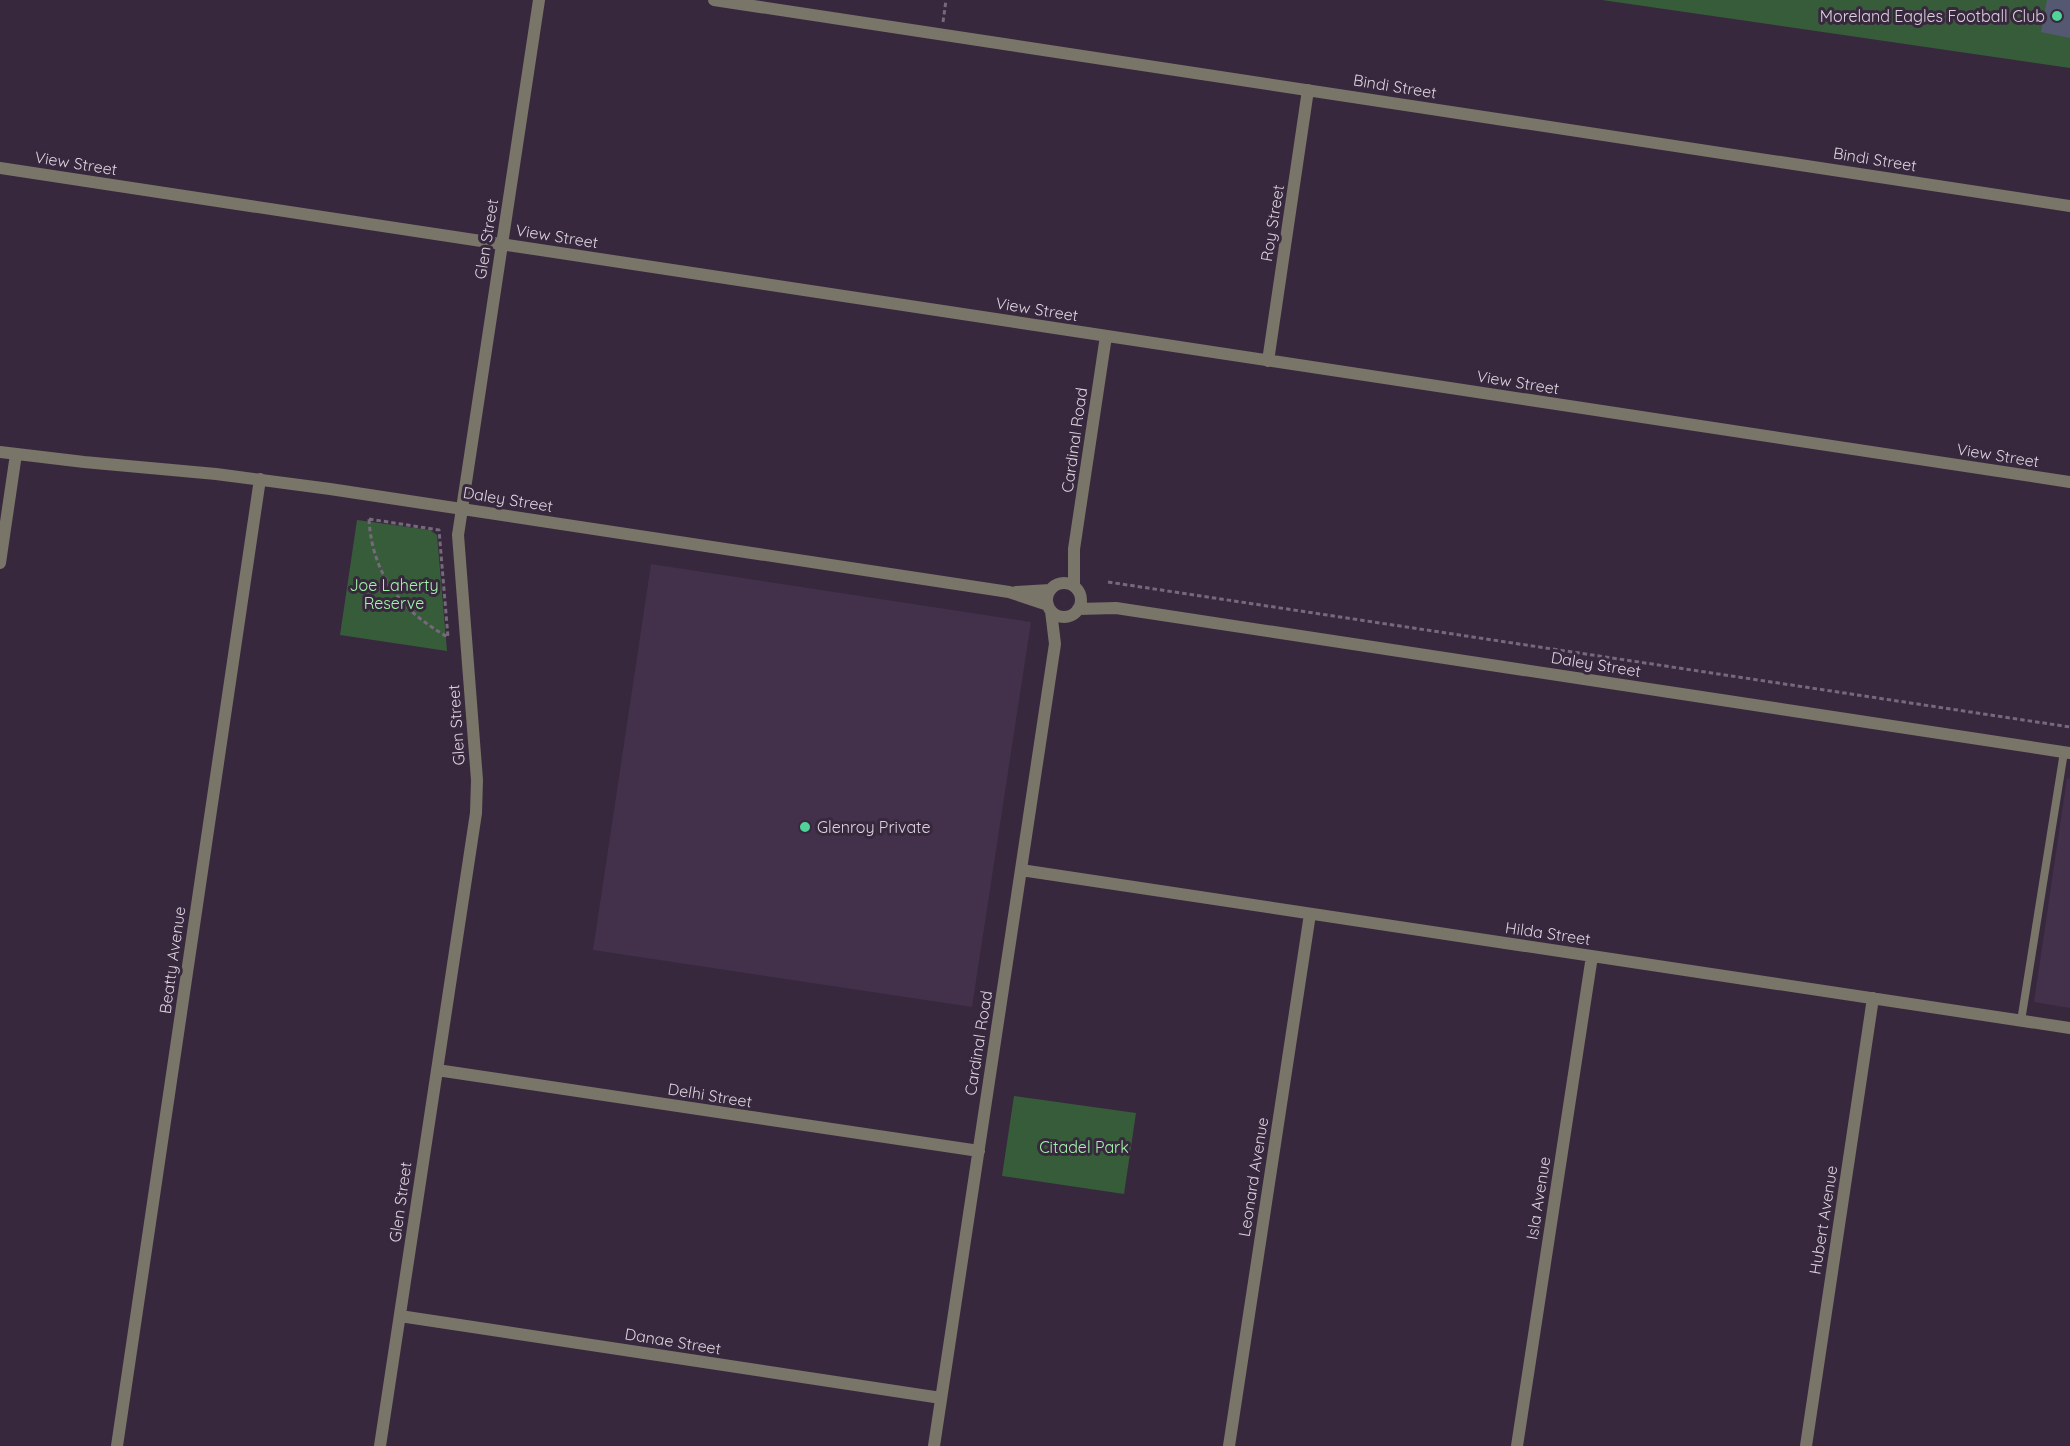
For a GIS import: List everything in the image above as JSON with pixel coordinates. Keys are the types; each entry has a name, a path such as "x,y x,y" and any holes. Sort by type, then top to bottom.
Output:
{"street":[{"name":"Glen Street","path":"380,1446 477,804 458,549 461,509 539,0"},
{"name":"Bindi Street","path":"714,0 2070,206"},
{"name":"Roy Street","path":"1268,361 1308,90"},
{"name":"View Street","path":"0,168 2070,482"},
{"name":"Cardinal Road","path":"1072,588 1074,549 1106,336"},
{"name":"Daley Street","path":"0,452 260,479 1009,592 1050,590"},
{"path":"0,563 16,454"},
{"name":"Beatty Avenue","path":"117,1446 260,479"},
{"path":"1054,586 1072,588 1078,609 1068,617 1059,616 1049,608 1047,600 1050,590 1054,586"},
{"name":"Daley Street","path":"1072,588 1116,608"},
{"name":"Daley Street","path":"1009,592 1049,608"},
{"name":"Cardinal Road","path":"1049,608 1055,644"},
{"name":"Daley Street","path":"1078,609 1116,608 2067,752"},
{"name":"Cardinal Road","path":"934,1446 1055,644 1068,617"},
{"name":"Hilda Street","path":"1022,870 2070,1028"},
{"name":"Leonard Avenue","path":"1229,1446 1310,914"},
{"name":"Isla Avenue","path":"1517,1446 1592,956"},
{"name":"Hubert Avenue","path":"1806,1446 1873,998"},
{"name":"Delhi Street","path":"437,1070 978,1152"},
{"name":"Danae Street","path":"400,1316 941,1398"}],"lane":[{"path":"2021,1021 2067,752"}],"path":[{"path":"941,34 946,0"},
{"path":"369,519 439,530 448,637 429,627 394,594 377,559 369,533 369,519"},
{"path":"1108,582 2070,727"}],"shaded area":[{"name":"Glenroy Private","path":"651,564 1031,622 972,1007 593,950"},
{"path":"2067,778 2070,779 2070,1008 2034,1002"}],"green space":[{"path":"1602,0 2070,0 2070,68"},
{"name":"Joe Laherty Reserve","path":"357,520 430,530 437,535 447,651 340,635"},
{"name":"Citadel Park","path":"1014,1096 1136,1113 1124,1194 1002,1176"}],"building":[{"name":"Moreland Eagles Football Club","path":"2047,0 2070,0 2070,38 2041,32"}],"place":[{"name":"Moreland Eagles Football Club","path":"2057,16"},
{"name":"Glenroy Private","path":"805,827"}]}
